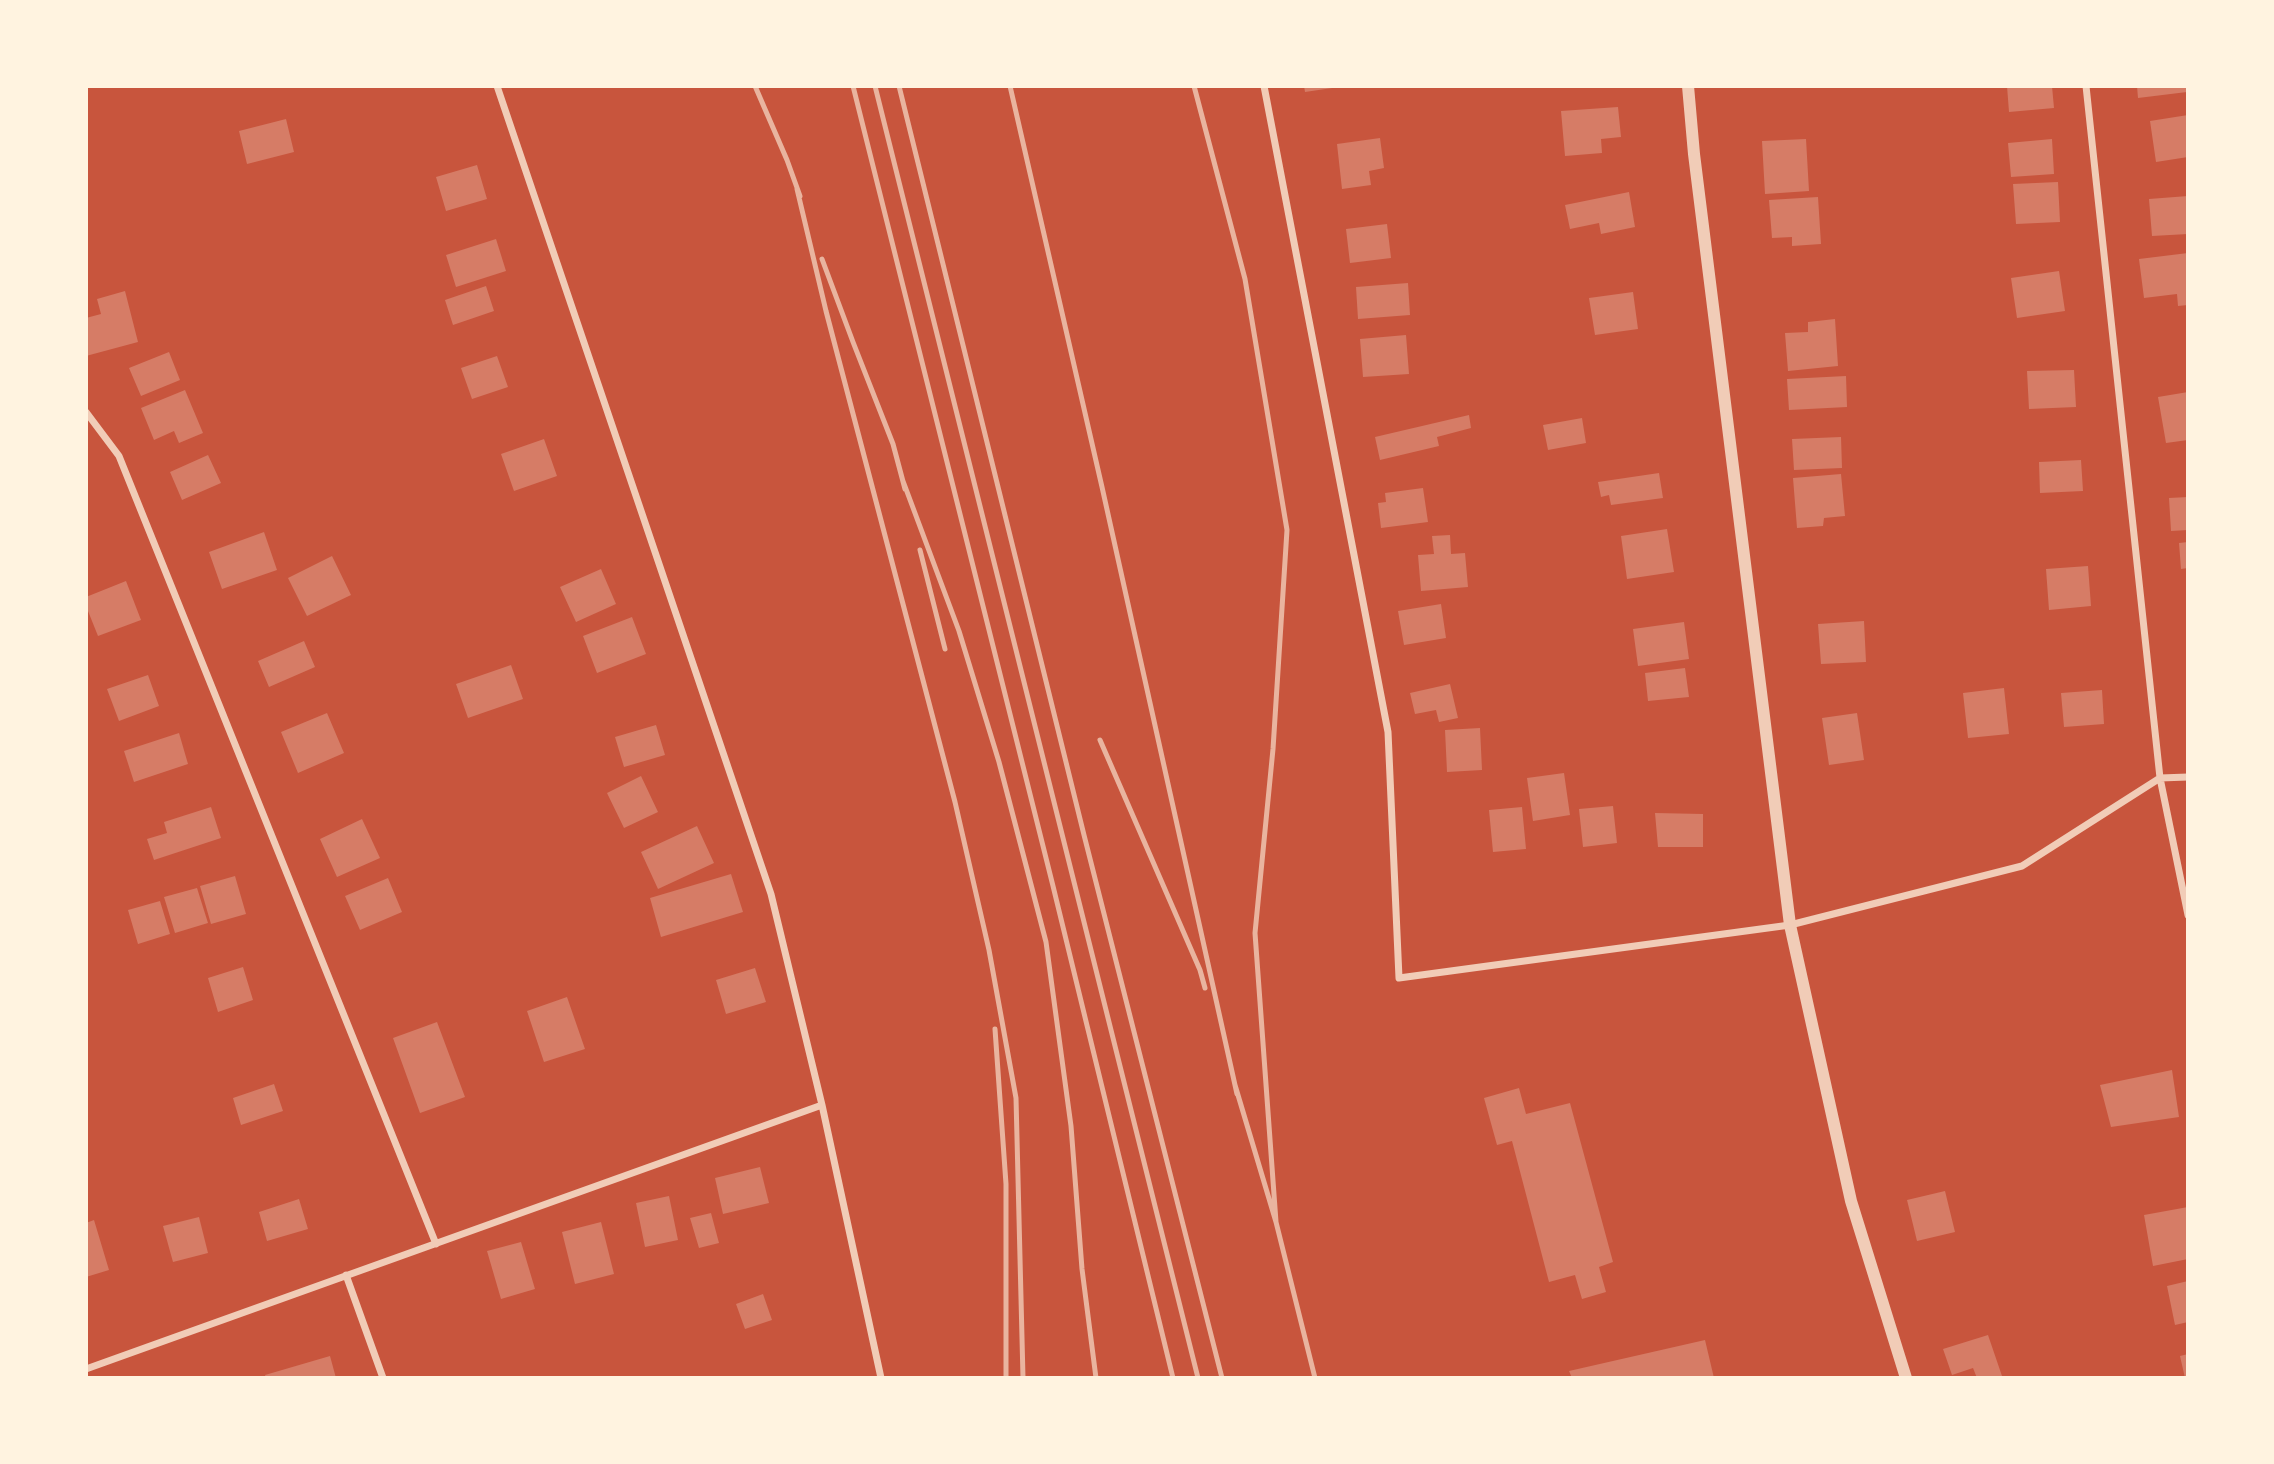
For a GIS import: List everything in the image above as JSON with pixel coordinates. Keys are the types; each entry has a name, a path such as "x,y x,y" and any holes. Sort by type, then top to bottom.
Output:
{"street":[{"path":"497,86 771,894 822,1105 881,1378"},
{"path":"1264,86 1388,732 1399,978 1790,925 2022,866 2160,778 2188,778"},
{"path":"1688,86 1694,154 1790,925 1851,1200 1906,1378"},
{"path":"2087,86 2160,778 2188,915"},
{"path":"86,412 119,456 436,1244"},
{"path":"86,1369 822,1105"},
{"path":"346,1276 383,1378"}],"building":[{"path":"1304,86 1339,86 1339,87 1305,92"},
{"path":"2007,86 2052,86 2054,108 2009,112"},
{"path":"2137,86 2187,86 2187,92 2138,98"},
{"path":"1618,107 1621,137 1601,139 1602,153 1565,156 1561,111"},
{"path":"2188,115 2188,157 2156,162 2150,121"},
{"path":"286,119 294,152 247,164 239,131"},
{"path":"1380,138 1384,168 1369,171 1371,185 1342,189 1337,144"},
{"path":"1806,139 1809,191 1765,194 1762,141"},
{"path":"2052,139 2054,174 2011,177 2008,143"},
{"path":"477,165 487,199 446,211 436,177"},
{"path":"2058,182 2060,222 2016,224 2013,184"},
{"path":"1629,192 1635,227 1601,234 1599,223 1570,229 1565,205"},
{"path":"2188,196 2188,234 2152,236 2149,199"},
{"path":"1818,197 1821,244 1792,246 1792,237 1772,238 1769,200"},
{"path":"1387,224 1391,258 1350,263 1346,229"},
{"path":"496,239 506,271 456,287 446,255"},
{"path":"2188,253 2188,305 2178,306 2177,294 2144,298 2139,259"},
{"path":"2059,271 2065,311 2017,318 2011,278"},
{"path":"1408,283 1410,315 1358,319 1356,287"},
{"path":"486,286 494,311 453,325 445,300"},
{"path":"125,291 138,342 86,356 86,318 101,314 97,299"},
{"path":"1633,292 1638,329 1595,335 1589,298"},
{"path":"1835,319 1838,366 1788,371 1785,333 1808,332 1808,322"},
{"path":"1406,335 1409,374 1363,377 1360,339"},
{"path":"169,352 180,380 141,396 129,368"},
{"path":"497,356 508,387 472,399 461,368"},
{"path":"2074,370 2076,407 2029,409 2027,371"},
{"path":"1846,376 1847,407 1789,410 1787,379"},
{"path":"185,390 203,433 179,443 174,431 154,440 141,408"},
{"path":"2188,392 2188,440 2166,443 2158,397"},
{"path":"1469,415 1471,428 1437,437 1439,446 1380,460 1375,437"},
{"path":"1582,418 1586,443 1548,450 1543,425"},
{"path":"1841,437 1842,468 1794,470 1792,439"},
{"path":"544,439 557,476 514,491 501,454"},
{"path":"208,455 221,483 182,500 170,472"},
{"path":"2081,460 2083,491 2040,493 2039,462"},
{"path":"1659,473 1663,498 1611,505 1609,495 1601,497 1598,482"},
{"path":"1841,474 1845,516 1824,518 1823,526 1797,528 1793,478"},
{"path":"1423,488 1428,522 1381,528 1378,503 1386,502 1385,493"},
{"path":"2188,497 2188,530 2171,531 2169,498"},
{"path":"1667,529 1674,572 1627,579 1621,536"},
{"path":"264,532 277,570 222,589 209,552"},
{"path":"1450,535 1451,554 1465,553 1468,587 1421,591 1418,555 1434,554 1432,536"},
{"path":"2188,542 2188,568 2181,569 2179,543"},
{"path":"332,556 351,595 307,616 288,578"},
{"path":"2088,566 2091,606 2049,610 2046,569"},
{"path":"601,569 616,604 576,622 560,587"},
{"path":"126,581 141,620 98,636 86,606 86,597"},
{"path":"1441,604 1446,638 1404,645 1398,611"},
{"path":"632,617 646,654 597,673 583,636"},
{"path":"1864,621 1866,662 1821,664 1818,624"},
{"path":"1684,622 1689,659 1638,666 1633,629"},
{"path":"304,641 315,667 269,687 258,661"},
{"path":"511,665 523,699 468,718 456,684"},
{"path":"1685,668 1689,697 1648,701 1645,673"},
{"path":"148,675 159,706 119,721 107,689"},
{"path":"1450,684 1458,718 1439,722 1436,710 1415,714 1410,693"},
{"path":"2004,688 2009,734 1968,738 1963,693"},
{"path":"2102,690 2104,724 2064,727 2061,693"},
{"path":"327,713 344,753 298,773 281,732"},
{"path":"1857,713 1864,760 1829,765 1822,718"},
{"path":"656,725 665,755 624,767 615,737"},
{"path":"1480,728 1482,770 1447,772 1445,730"},
{"path":"179,733 188,764 134,782 124,751"},
{"path":"1564,773 1570,815 1533,821 1527,778"},
{"path":"641,776 658,812 624,828 607,793"},
{"path":"1613,806 1617,843 1583,847 1579,809"},
{"path":"211,807 221,838 154,860 147,839 167,833 164,822"},
{"path":"1522,807 1526,849 1493,852 1489,810"},
{"path":"1655,813 1703,814 1703,847 1658,847"},
{"path":"362,819 380,858 337,877 320,839"},
{"path":"697,826 714,863 658,889 641,852"},
{"path":"731,874 743,912 661,937 650,898"},
{"path":"235,876 246,914 211,924 200,886"},
{"path":"388,878 402,912 360,930 345,896"},
{"path":"197,888 208,923 175,933 164,897"},
{"path":"160,901 170,934 138,944 128,910"},
{"path":"243,967 253,1000 218,1012 208,978"},
{"path":"755,968 766,1002 726,1014 716,980"},
{"path":"567,997 585,1049 544,1062 527,1011"},
{"path":"437,1022 465,1097 420,1113 393,1038"},
{"path":"2172,1070 2179,1117 2111,1127 2100,1085"},
{"path":"274,1084 283,1111 241,1125 233,1098"},
{"path":"1519,1088 1526,1114 1570,1103 1613,1262 1599,1267 1606,1292 1582,1299 1575,1275 1549,1282 1512,1141 1497,1145 1484,1098"},
{"path":"760,1167 769,1203 723,1214 715,1178"},
{"path":"1945,1191 1955,1232 1917,1241 1907,1200"},
{"path":"669,1196 678,1240 645,1247 636,1203"},
{"path":"299,1199 308,1229 267,1241 259,1212"},
{"path":"2188,1207 2188,1259 2153,1266 2144,1215"},
{"path":"711,1213 719,1243 699,1248 690,1218"},
{"path":"199,1217 208,1253 173,1262 163,1226"},
{"path":"94,1220 109,1270 86,1277 86,1223"},
{"path":"601,1222 614,1274 575,1284 562,1232"},
{"path":"521,1242 535,1289 501,1299 487,1251"},
{"path":"2188,1281 2188,1322 2175,1325 2167,1286"},
{"path":"763,1294 772,1320 745,1329 736,1304"},
{"path":"1988,1335 2002,1376 1977,1378 1973,1368 1952,1375 1943,1349"},
{"path":"1705,1340 1714,1378 1572,1378 1569,1371"},
{"path":"2188,1354 2188,1378 2185,1378 2180,1356"},
{"path":"330,1356 336,1378 266,1378 265,1375"}],"railway":[{"path":"755,86 800,196"},
{"path":"853,86 1173,1378"},
{"path":"875,86 1198,1378"},
{"path":"899,86 1084,835 1222,1378"},
{"path":"1010,86 1237,1094"},
{"path":"1194,86 1245,279 1287,530 1273,749 1255,933 1276,1222"},
{"path":"797,189 826,311 955,802 989,950 1016,1098 1023,1378"},
{"path":"822,259 893,444 905,489"},
{"path":"903,481 959,631 999,762 1046,942 1071,1126 1082,1269 1096,1378"},
{"path":"920,550 945,649"},
{"path":"1100,740 1200,970 1205,988"},
{"path":"995,1029 1006,1184 1006,1378"},
{"path":"1235,1085 1276,1222 1315,1378"}]}
